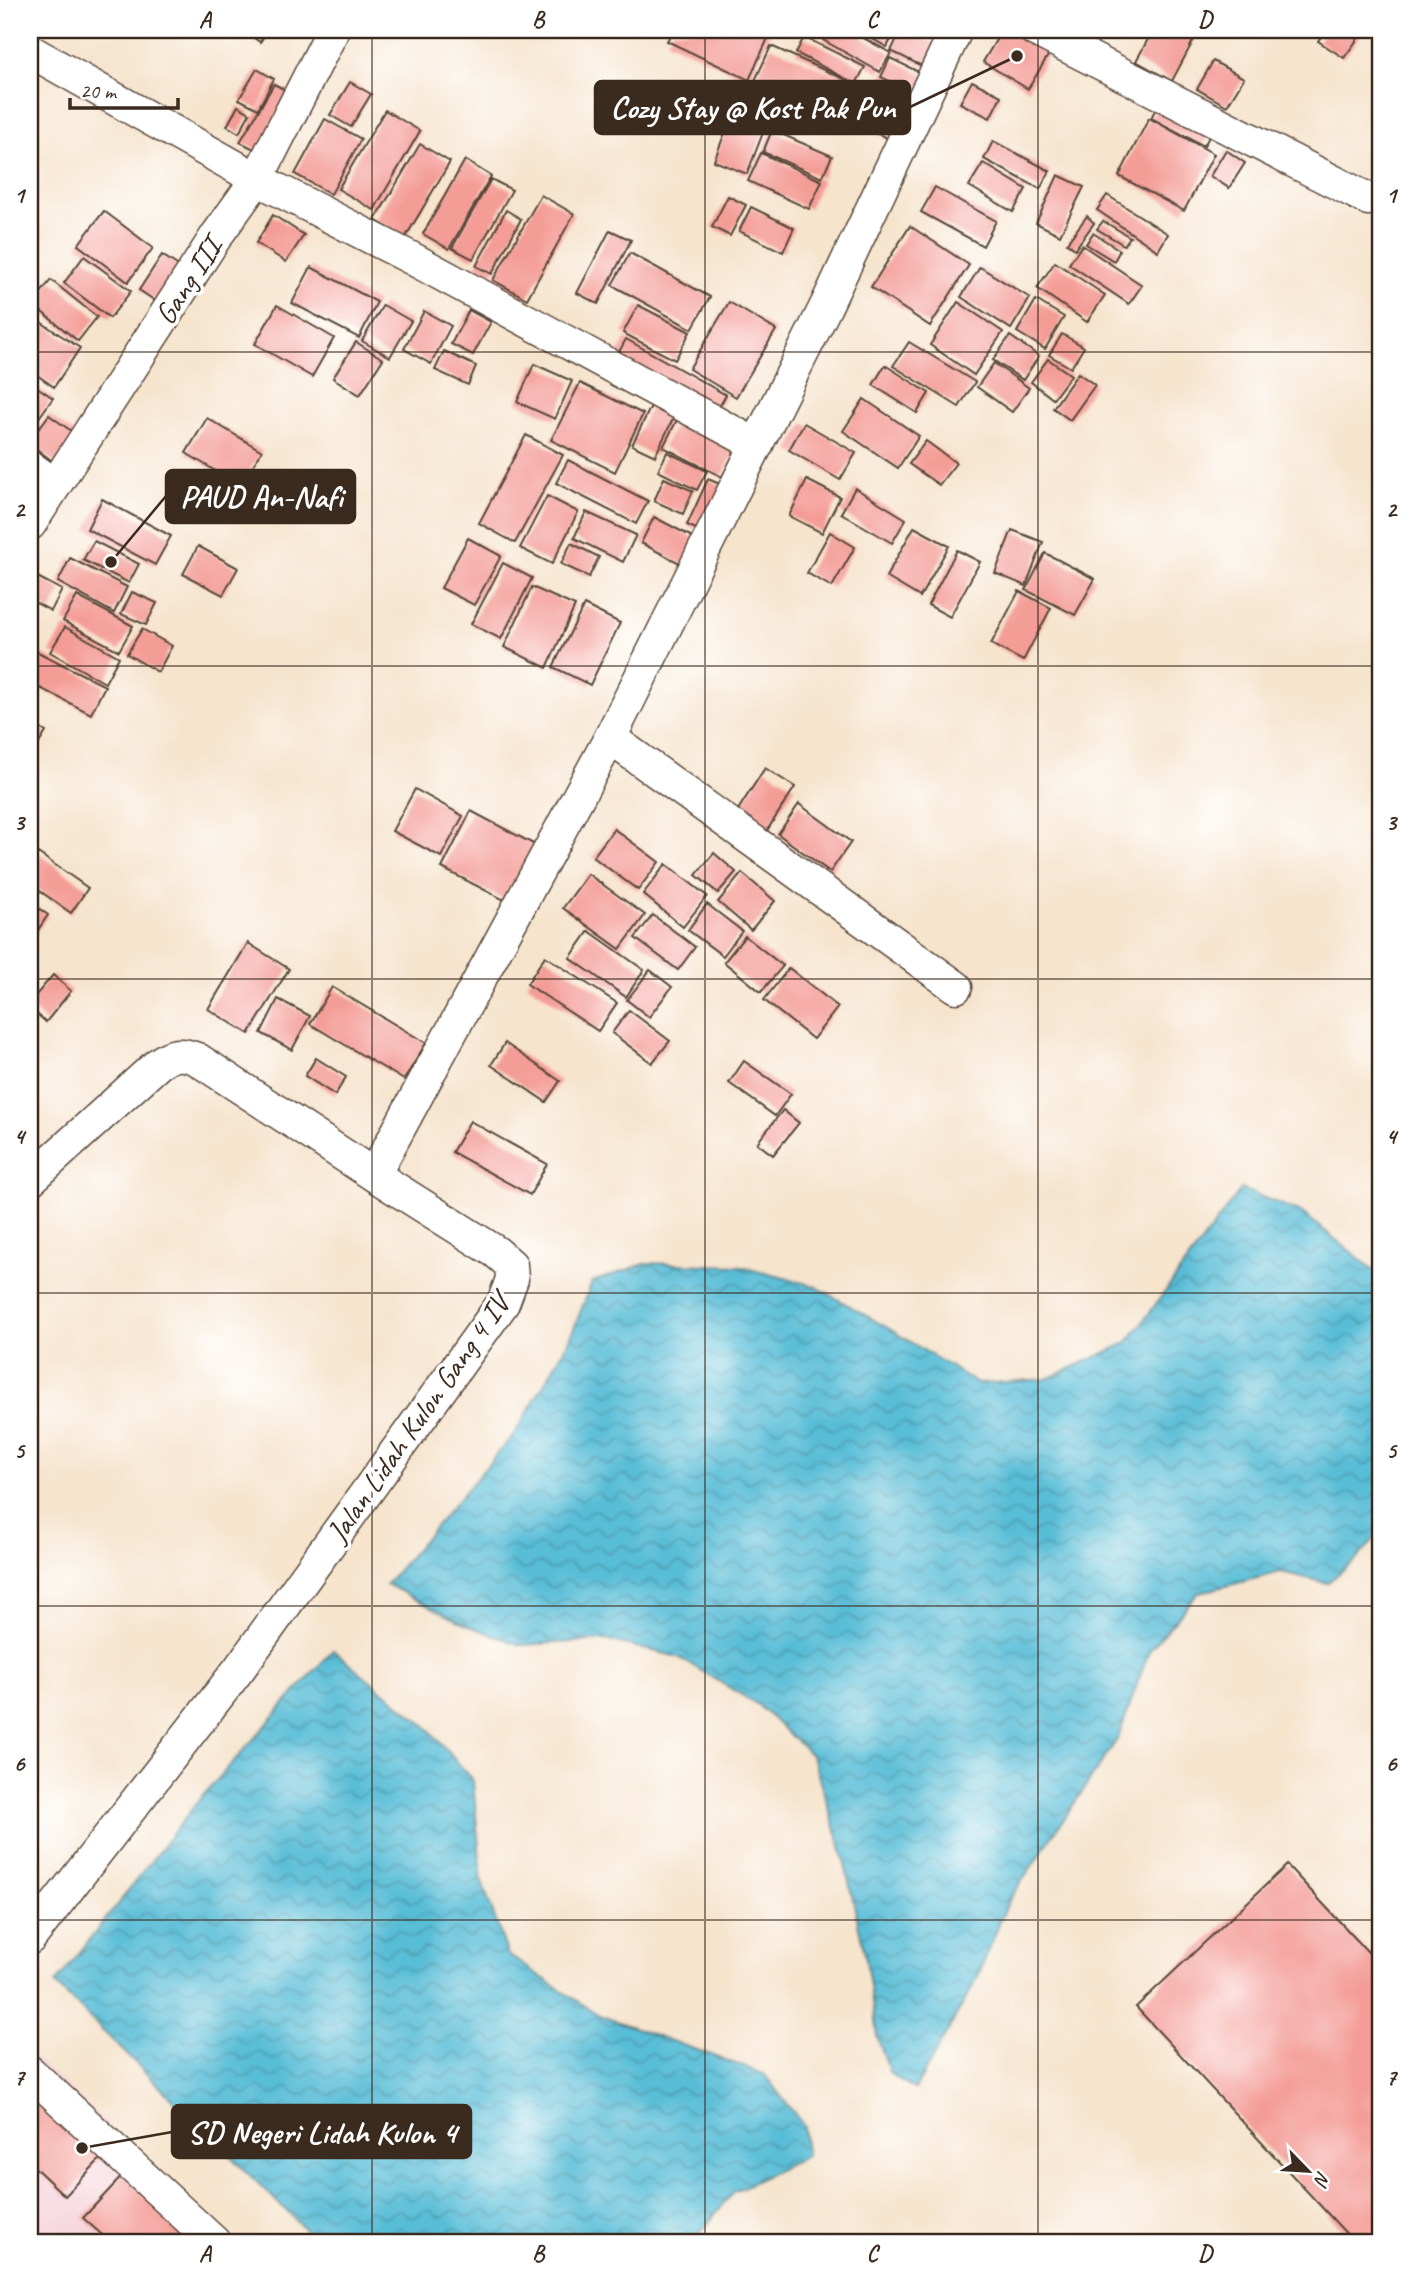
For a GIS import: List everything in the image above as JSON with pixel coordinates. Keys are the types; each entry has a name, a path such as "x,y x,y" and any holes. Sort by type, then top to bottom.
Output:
{"street":[{"name":"Gang III","path":"30,524 257,179 333,30"},
{"path":"374,1175 610,738 826,306 956,30"},
{"path":"1035,30 1368,199"},
{"path":"30,51 257,179 413,259 757,445"},
{"path":"30,467 55,485"},
{"path":"610,738 956,987"},
{"name":"Jalan Lidah Kulon Gang 4 IV","path":"30,1180 158,1065 170,1055 182,1053 197,1059 496,1252 511,1265 512,1279 503,1303 239,1669 30,1938"},
{"path":"30,2072 214,2242"}],"shaded area":[{"path":"30,2054 237,2242 30,2242"}],"water":[{"path":"1241,1189 1301,1212 1380,1275 1380,1532 1358,1558 1327,1583 1281,1572 1198,1593 1149,1651 1118,1738 1008,1902 976,1981 915,2089 890,2074 877,2036 866,1959 841,1846 812,1756 758,1705 678,1657 607,1640 520,1645 464,1624 386,1584 516,1432 569,1341 592,1282 647,1263 738,1266 815,1286 978,1384 1047,1379 1127,1343"},
{"path":"333,1650 426,1726 473,1781 482,1882 508,1955 599,2015 764,2074 804,2126 806,2156 733,2192 693,2242 318,2242 55,1984 199,1800"}],"building":[{"path":"242,30 268,30 260,42"},
{"path":"673,30 761,30 770,34 749,80 667,41"},
{"path":"829,30 849,30 891,53 880,72 823,40"},
{"path":"857,30 896,30 887,47"},
{"path":"901,30 945,48 934,72 891,51"},
{"path":"1002,30 1019,30 1052,49 1028,89 983,62"},
{"path":"1153,30 1199,30 1172,81 1136,61"},
{"path":"1326,30 1364,30 1344,58 1318,41"},
{"path":"804,37 865,67 856,84 796,53"},
{"path":"771,46 853,83 834,125 752,87"},
{"path":"890,58 929,77 920,96 881,77"},
{"path":"1213,61 1244,78 1227,106 1197,89"},
{"path":"257,69 274,79 258,109 239,99"},
{"path":"972,81 1001,96 990,118 960,103"},
{"path":"350,82 371,94 351,127 330,115"},
{"path":"274,84 291,93 258,151 240,142"},
{"path":"1160,100 1213,129 1204,146 1151,118"},
{"path":"238,106 250,113 239,133 227,126"},
{"path":"385,110 420,131 374,210 338,189"},
{"path":"733,112 766,125 747,174 714,161"},
{"path":"877,112 906,125 898,143 869,130"},
{"path":"1149,118 1214,154 1184,211 1119,176"},
{"path":"325,119 361,139 331,194 295,174"},
{"path":"772,130 832,156 822,178 763,152"},
{"path":"993,141 1050,171 1040,189 984,159"},
{"path":"420,144 450,162 405,238 375,220"},
{"path":"1226,150 1245,163 1229,188 1210,176"},
{"path":"761,153 822,181 809,209 748,181"},
{"path":"465,160 491,176 449,249 423,234"},
{"path":"983,163 1026,189 1013,212 969,186"},
{"path":"1058,175 1084,187 1060,235 1036,223"},
{"path":"491,179 512,190 473,259 452,248"},
{"path":"935,187 996,221 983,246 921,212"},
{"path":"541,195 574,214 527,299 493,280"},
{"path":"1107,195 1168,234 1158,251 1097,210"},
{"path":"728,196 746,205 730,236 712,227"},
{"path":"751,207 794,228 783,252 739,231"},
{"path":"506,210 521,219 492,274 476,266"},
{"path":"104,211 153,248 128,282 78,245"},
{"path":"273,215 304,235 286,262 256,243"},
{"path":"1087,216 1094,223 1075,249 1067,243"},
{"path":"1103,221 1130,237 1124,245 1097,229"},
{"path":"910,226 969,265 930,326 871,287"},
{"path":"610,230 631,240 598,304 577,293"},
{"path":"1093,233 1120,250 1114,261 1086,244"},
{"path":"1082,245 1142,285 1129,304 1069,264"},
{"path":"630,253 710,297 692,329 612,285"},
{"path":"162,255 189,273 166,308 139,290"},
{"path":"84,256 131,291 110,318 64,283"},
{"path":"1055,262 1105,295 1087,322 1037,288"},
{"path":"311,267 377,302 359,338 292,303"},
{"path":"980,267 1030,298 1011,329 961,297"},
{"path":"51,280 97,317 78,341 32,304"},
{"path":"1036,300 1064,317 1045,349 1017,332"},
{"path":"729,302 776,330 736,397 689,369"},
{"path":"958,302 1003,332 974,375 930,345"},
{"path":"277,305 334,338 312,377 255,344"},
{"path":"383,305 411,321 390,357 362,341"},
{"path":"638,305 690,332 675,360 623,333"},
{"path":"469,310 491,322 473,355 451,344"},
{"path":"424,311 451,326 431,364 404,349"},
{"path":"30,315 80,348 54,387 30,370"},
{"path":"1062,334 1084,347 1071,368 1049,355"},
{"path":"1010,336 1039,356 1023,380 993,360"},
{"path":"626,339 726,395 714,416 614,361"},
{"path":"356,342 383,359 360,395 333,378"},
{"path":"909,342 975,382 959,407 893,366"},
{"path":"444,351 476,366 468,385 435,370"},
{"path":"1048,359 1071,375 1053,399 1031,382"},
{"path":"994,363 1029,388 1012,412 977,387"},
{"path":"534,364 572,381 555,419 517,402"},
{"path":"885,365 929,393 917,413 873,385"},
{"path":"1078,373 1095,385 1070,420 1053,408"},
{"path":"30,382 53,398 36,422 30,418"},
{"path":"580,383 643,414 615,472 551,440"},
{"path":"864,399 919,436 898,468 843,431"},
{"path":"652,404 675,415 655,456 632,445"},
{"path":"681,412 740,442 722,477 663,447"},
{"path":"49,415 81,438 60,467 30,444 30,440"},
{"path":"207,418 262,451 240,486 186,453"},
{"path":"804,423 856,453 840,480 789,450"},
{"path":"526,435 563,455 515,543 479,523"},
{"path":"926,441 956,463 939,485 909,464"},
{"path":"667,452 707,471 697,490 658,471"},
{"path":"568,460 648,501 636,524 556,483"},
{"path":"664,478 693,491 683,514 654,501"},
{"path":"708,479 729,488 707,534 687,525"},
{"path":"807,480 840,497 822,533 789,516"},
{"path":"855,488 906,519 892,543 841,513"},
{"path":"547,496 578,512 552,564 520,548"},
{"path":"102,499 171,536 155,565 87,529"},
{"path":"586,512 636,535 623,562 574,538"},
{"path":"654,517 702,542 689,568 641,543"},
{"path":"914,527 949,546 920,597 886,577"},
{"path":"1012,530 1043,542 1026,586 995,573"},
{"path":"830,532 855,547 832,587 807,573"},
{"path":"468,538 501,556 474,605 441,588"},
{"path":"94,541 139,564 129,583 83,560"},
{"path":"571,543 599,557 589,577 561,564"},
{"path":"198,546 238,568 223,595 183,574"},
{"path":"957,550 980,562 950,617 928,605"},
{"path":"1045,553 1095,579 1075,615 1026,590"},
{"path":"70,558 127,587 114,613 58,582"},
{"path":"503,563 532,578 501,639 471,624"},
{"path":"30,573 62,590 51,611 30,600"},
{"path":"532,587 575,606 547,668 504,647"},
{"path":"1019,591 1051,608 1023,661 991,644"},
{"path":"132,592 157,603 146,625 121,614"},
{"path":"77,596 133,626 119,651 63,621"},
{"path":"584,605 620,623 590,685 553,667"},
{"path":"65,627 119,657 105,683 50,652"},
{"path":"142,629 172,646 158,672 127,654"},
{"path":"36,651 105,686 91,714 30,683 30,663"},
{"path":"30,722 46,732 30,758"},
{"path":"765,768 795,787 766,832 736,813"},
{"path":"415,789 463,816 441,857 392,831"},
{"path":"799,804 851,842 830,872 778,834"},
{"path":"471,811 539,847 510,903 442,868"},
{"path":"614,829 659,862 638,890 593,857"},
{"path":"38,853 88,888 71,913 30,884 30,865"},
{"path":"714,853 736,872 718,893 696,875"},
{"path":"666,864 707,896 683,927 643,894"},
{"path":"742,873 775,901 751,930 718,902"},
{"path":"588,874 645,915 620,949 563,908"},
{"path":"30,902 48,915 30,942"},
{"path":"707,904 742,931 723,956 688,930"},
{"path":"653,915 695,947 678,970 635,938"},
{"path":"589,931 644,970 626,997 570,958"},
{"path":"745,936 783,966 761,992 724,962"},
{"path":"248,943 289,969 249,1034 208,1009"},
{"path":"545,956 617,1003 598,1031 527,984"},
{"path":"789,968 838,1007 813,1039 764,1000"},
{"path":"650,970 672,987 649,1017 627,1000"},
{"path":"53,975 71,991 46,1022 30,1008 30,1002"},
{"path":"332,987 426,1043 404,1080 310,1024"},
{"path":"278,999 310,1016 292,1050 261,1033"},
{"path":"629,1010 670,1041 652,1063 612,1033"},
{"path":"505,1043 560,1081 546,1102 491,1065"},
{"path":"316,1058 346,1077 335,1095 305,1076"},
{"path":"744,1061 791,1094 775,1116 729,1083"},
{"path":"783,1110 799,1123 773,1155 757,1143"},
{"path":"470,1121 547,1164 530,1195 452,1152"},
{"path":"1287,1865 1380,1965 1380,2242 1354,2242 1136,2007"},
{"path":"30,2081 106,2153 65,2196 30,2163"},
{"path":"125,2173 200,2242 110,2242 83,2218"}],"place":[{"name":"Cozy Stay @ Kost Pak Pun","path":"1017,56"},
{"name":"PAUD An-Nafi","path":"111,562"},
{"name":"SD Negeri Lidah Kulon 4","path":"82,2148"}]}
